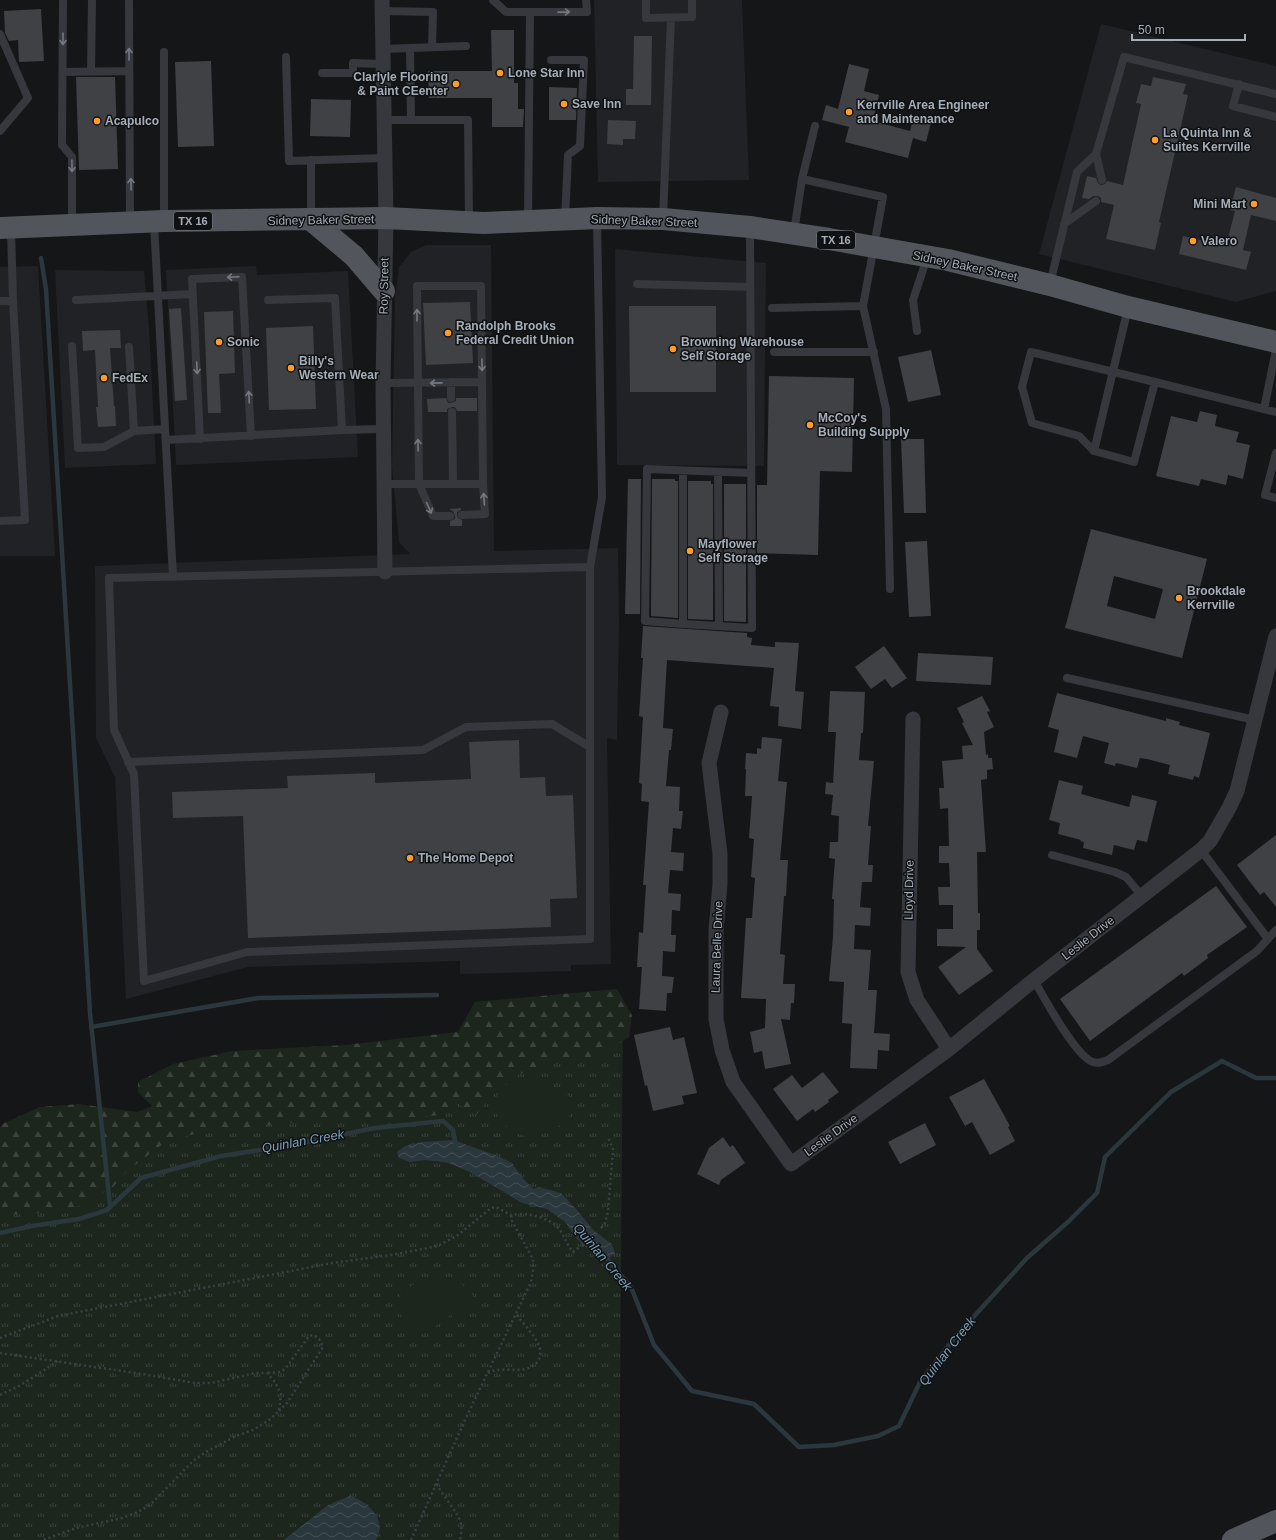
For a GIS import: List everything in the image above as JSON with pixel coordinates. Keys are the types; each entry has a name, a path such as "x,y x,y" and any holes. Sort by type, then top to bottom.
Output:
{"main road":[{"name":"Sidney Baker Street","path":"5,228 159,222 386,218 469,222 597,218 663,219 750,227 948,260 1050,285 1128,307 1276,342"},
{"path":"312,220 354,256 384,291"},
{"path":"1233,1540 1276,1521"}],"street":[{"name":"Roy Street","path":"382,6 386,218 383,383 385,572"},
{"name":"Leslie Drive","path":"791,1164 950,1049 1034,980 1201,850 1210,841 1237,791 1275,643"},
{"name":"Laura Belle Drive","path":"721,712 709,763 720,854 720,884 716,930 716,1019 722,1050 733,1082 791,1164"},
{"name":"Lloyd Drive","path":"913,719 908,972 917,1000 950,1049"}],"lane":[{"path":"63,0 62,145 72,157 72,225"},
{"path":"91,72 92,0"},
{"path":"129,0 130,223"},
{"path":"493,0 506,12 530,13 587,12 586,0"},
{"path":"646,0 646,18 692,17 692,0"},
{"path":"382,6 433,12 432,47"},
{"path":"528,221 530,13"},
{"path":"663,219 671,18"},
{"path":"0,34 28,98 0,131"},
{"path":"322,72 353,74 353,63 410,48 466,46"},
{"path":"410,48 411,120"},
{"path":"164,52 158,295 173,577"},
{"path":"286,57 289,161 385,158"},
{"path":"1102,180 1096,154 1124,57 1276,94"},
{"path":"550,60 584,60 580,146 568,155 565,220"},
{"path":"63,72 129,71"},
{"path":"1238,84 1233,106 1276,117"},
{"path":"384,120 468,120 469,222"},
{"path":"793,234 802,180 815,126"},
{"path":"1050,285 1077,172 1096,154"},
{"path":"310,160 312,220"},
{"path":"802,180 883,197 863,306 886,410 890,589"},
{"path":"1064,224 1096,201"},
{"path":"590,567 109,578 114,730 134,774 144,981 246,952 590,939 590,567 602,497 597,218"},
{"path":"750,227 752,628 645,620 647,470 751,473"},
{"path":"0,521 24,520 13,301 5,228"},
{"path":"916,331 913,300 927,257"},
{"path":"200,439 192,279 242,277 251,436"},
{"path":"637,284 750,287"},
{"path":"450,516 433,516 419,484 417,286 481,286 483,484 485,514 462,515"},
{"path":"76,300 193,294"},
{"path":"268,300 336,298 342,430"},
{"path":"0,301 13,301"},
{"path":"772,308 863,306"},
{"path":"1094,451 1128,307"},
{"path":"72,346 78,448 104,447 134,431 165,429"},
{"path":"129,347 134,431"},
{"path":"1264,409 1276,350"},
{"path":"774,352 874,352"},
{"path":"1154,382 1134,462 1094,451 1079,436 1032,423 1022,387 1031,352 1154,382 1276,412"},
{"path":"451,382 451,398"},
{"path":"383,383 482,382"},
{"path":"452,412 453,484"},
{"path":"166,440 383,429"},
{"path":"1276,453 1266,496 1276,498"},
{"path":"683,471 683,624"},
{"path":"718,472 719,626"},
{"path":"384,484 483,484"},
{"path":"1067,678 1255,720"},
{"path":"128,762 422,750 466,727 552,724 590,747"},
{"path":"1201,850 1268,939"},
{"path":"1052,855 1115,872 1126,877 1142,896"},
{"path":"1034,980 1061,1026 1084,1057 1092,1062 1100,1063 1108,1060 1251,956 1276,930"}],"path":[{"path":"601,1228 605,1223 608,1212 612,1149 608,1137"},
{"path":"0,1338 58,1316 332,1263 391,1255 438,1246 458,1235 491,1208 496,1207 511,1216 512,1221 533,1259 531,1282 411,1540"},
{"path":"511,1216 518,1214 552,1223 559,1230 573,1252 597,1232"},
{"path":"488,1372 493,1370 526,1369 533,1367 540,1357 538,1344 516,1314"},
{"path":"0,1353 195,1383 212,1383 255,1373 267,1374 280,1372 285,1369 309,1336 314,1335 319,1339 323,1347 287,1403 269,1420 253,1430 220,1444 197,1458 151,1504 138,1512 116,1520 76,1528 43,1540"},
{"path":"0,1395 21,1385 58,1361"},
{"path":"267,1374 275,1382 281,1394 278,1411"},
{"path":"437,1483 441,1493 456,1514 461,1525 460,1540"}],"shaded area":[{"path":"594,0 742,0 749,180 598,182"},
{"path":"1101,24 1276,66 1276,291 1236,302 1039,254"},
{"path":"426,245 491,245 494,551 618,548 619,623 617,740 607,738 611,964 571,965 571,971 460,974 460,961 248,967 126,999 115,777 96,738 95,566 410,554 399,542 392,467 395,298 399,267 411,252"},
{"path":"615,249 766,263 764,466 617,465"},
{"path":"38,266 55,556 0,556 0,267"},
{"path":"256,266 257,275 348,271 358,457 176,465 166,270"},
{"path":"55,270 144,271 149,328 156,464 65,468"}],"green space":[{"path":"617,989 632,1015 629,1037 593,1061 551,1061 508,1079 476,1115 455,1102 440,1115 405,1119 376,1121 332,1120 255,1127 215,1128 164,1143 127,1171 113,1187 80,1206 27,1215 0,1213 0,1127 4,1123 40,1107 79,1104 137,1112 152,1106 138,1092 138,1082 173,1064 232,1051 345,1045 458,1032 475,1002"},
{"path":"623,1007 619,1540 0,1540 0,1202 205,1098"},
{"path":"515,1078 536,1081 550,1086 569,1096 573,1110 566,1122 549,1132 525,1136 513,1132 499,1119 493,1104 501,1089"},
{"path":"440,1278 459,1282 466,1288 473,1296 470,1308 464,1313 445,1318 428,1331 416,1331 407,1325 401,1316 398,1306 400,1294 408,1287 418,1283"}],"water":[{"path":"453,1140 498,1156 512,1163 520,1175 533,1189 539,1187 561,1193 595,1232 612,1244 615,1254 607,1259 600,1259 577,1239 565,1222 547,1209 522,1203 470,1172 449,1163 426,1160 410,1162 399,1158 397,1152 405,1146 423,1142"},
{"path":"350,1496 363,1502 378,1519 380,1526 376,1540 284,1540 328,1505"}],"building":[{"path":"41,9 44,61 19,62 18,40 9,41 5,33 4,11"},
{"path":"491,30 514,30 514,83 518,83 518,109 524,109 523,127 492,127 492,98 429,98 428,71 492,71"},
{"path":"634,36 652,36 651,105 626,105 626,89 633,89"},
{"path":"211,61 214,146 178,147 175,62"},
{"name":"Kerrville Area Engineer and Maintenance","path":"849,64 869,69 864,91 879,95 873,121 910,131 914,115 932,119 926,142 913,138 908,158 845,142 849,127 822,120 826,105 838,109"},
{"name":"Acapulco","path":"76,77 115,77 118,169 79,170"},
{"name":"La Quinta Inn & Suites Kerrville","path":"1153,77 1186,84 1183,94 1188,95 1159,222 1161,223 1155,250 1106,239 1114,205 1101,202 1101,198 1098,196 1093,196 1089,199 1082,198 1087,176 1096,178 1098,183 1101,185 1105,184 1107,181 1123,185 1141,104 1136,103 1141,84 1151,86"},
{"name":"Save Inn","path":"549,87 577,88 576,120 549,120"},
{"path":"311,99 351,100 350,137 310,136"},
{"path":"608,120 636,121 635,139 623,139 623,145 607,144"},
{"name":"Valero","path":"1236,187 1276,198 1276,221 1251,215 1243,250 1251,252 1246,270 1179,254 1183,236 1226,246 1235,211 1230,210"},
{"name":"Randolph Brooks Federal Credit Union","path":"470,302 473,363 426,365 423,303"},
{"name":"Browning Warehouse Self Storage","path":"629,306 716,306 716,392 630,392"},
{"path":"181,308 187,400 175,401 169,309"},
{"name":"Sonic","path":"233,311 235,373 219,374 221,413 208,413 204,312"},
{"name":"Billy's Western Wear","path":"313,326 316,409 269,410 266,328"},
{"name":"FedEx","path":"120,330 121,348 110,348 116,426 98,427 96,407 98,407 95,350 83,351 82,331"},
{"path":"931,350 941,395 908,402 898,357"},
{"name":"McCoy's Building Supply","path":"769,376 854,378 852,472 820,471 818,555 757,553 757,485 767,485"},
{"path":"446,398 448,403 451,403 456,401 456,398 477,398 477,411 457,411 455,407 452,407 447,409 447,412 428,412 427,399"},
{"path":"1200,411 1217,415 1215,426 1239,432 1236,442 1250,445 1243,479 1228,475 1226,485 1201,479 1199,486 1156,476 1171,416 1197,422"},
{"path":"901,439 924,439 926,513 904,513"},
{"path":"628,479 641,479 640,614 625,614"},
{"path":"652,479 675,479 675,481 678,481 678,618 651,616"},
{"path":"688,481 711,481 711,484 713,484 713,620 688,619"},
{"path":"724,484 746,484 746,622 724,621"},
{"path":"461,508 461,510 457,512 457,516 462,520 462,526 450,526 450,521 455,519 455,516 453,511 450,509"},
{"name":"Brookdale Kerrville","path":"1091,529 1207,559 1182,658 1065,628","holes":["1114,576 1163,589 1155,619 1107,606"]},
{"path":"927,541 931,616 909,617 905,542"},
{"path":"643,626 747,633 747,637 752,638 751,645 775,647 775,642 799,643 795,691 804,692 801,729 778,726 779,707 770,706 774,668 667,660 663,728 673,729 671,750 669,750 666,786 680,787 679,811 683,811 681,829 673,828 671,852 684,853 683,871 670,870 668,893 681,894 680,911 672,910 671,935 676,935 675,952 663,951 662,976 674,977 672,993 667,993 666,1011 639,1009 642,967 637,967 639,932 643,933 646,885 643,885 649,802 641,801 642,784 639,783 643,717 639,716 643,658 641,658"},
{"path":"884,646 907,678 892,688 885,679 871,689 855,667"},
{"path":"918,653 993,657 991,685 916,681"},
{"path":"830,691 865,692 863,733 861,733 859,760 874,761 868,826 871,826 868,865 873,865 872,882 862,882 860,907 871,908 870,926 855,925 854,949 871,950 868,990 877,990 874,1033 890,1034 889,1051 878,1050 877,1069 850,1068 852,1024 842,1023 844,982 829,981 833,937 834,899 832,899 835,859 829,858 830,842 838,842 839,816 831,815 833,795 825,794 826,782 833,783 836,732 828,732"},
{"path":"1057,693 1166,721 1166,718 1180,722 1179,725 1210,733 1199,778 1194,776 1193,780 1168,774 1170,765 1147,759 1140,758 1137,768 1116,763 1115,766 1104,763 1109,743 1083,736 1077,758 1054,752 1059,730 1048,727"},
{"path":"982,696 990,711 987,712 994,727 984,732 986,755 988,754 988,758 992,758 993,769 987,770 987,779 981,780 986,852 977,852 978,913 980,913 980,930 977,930 977,949 993,971 959,995 938,967 966,947 937,946 937,929 953,929 953,905 939,905 938,887 950,887 949,863 939,863 939,846 949,846 948,808 940,809 939,788 944,788 942,761 963,759 962,746 973,745 962,723 964,722 957,708"},
{"path":"762,737 782,739 778,781 787,782 780,860 788,860 780,954 785,955 783,984 795,984 794,1003 791,1003 790,1020 781,1019 791,1064 765,1069 762,1051 754,1053 750,1032 765,1028 766,999 741,998 746,918 752,918 755,878 751,877 754,839 749,838 752,796 745,796 746,753 757,754 757,748 761,749"},
{"name":"The Home Depot","path":"519,740 520,778 545,777 546,796 573,795 577,898 550,899 551,927 248,938 243,816 173,818 172,792 288,788 287,776 375,773 375,783 471,779 469,742"},
{"path":"1059,780 1083,786 1081,794 1129,807 1132,795 1157,801 1147,842 1137,840 1134,850 1114,845 1112,855 1083,848 1084,842 1080,841 1081,840 1058,834 1060,823 1049,820"},
{"path":"1276,835 1276,907 1264,892 1260,895 1237,865"},
{"path":"1216,886 1247,927 1207,955 1208,958 1184,976 1182,973 1090,1041 1060,999"},
{"path":"670,1027 673,1040 684,1037 697,1093 682,1096 684,1104 653,1111 647,1085 645,1086 634,1035"},
{"path":"823,1072 839,1092 828,1100 829,1102 815,1112 813,1109 797,1121 773,1089 792,1075 802,1088"},
{"path":"984,1079 1010,1126 1008,1127 1015,1141 990,1155 972,1122 965,1126 949,1097"},
{"path":"925,1123 936,1145 900,1164 888,1142"},
{"path":"723,1137 730,1147 733,1145 745,1163 721,1180 719,1185 697,1174 709,1148"}],"waterway":[{"path":"41,258 46,289 90,1013 110,1206"},
{"path":"91,1027 258,998 437,995"},
{"name":"Quinlan Creek","path":"604,1255 631,1287 654,1345 692,1391 754,1404 799,1447 834,1445 878,1436 899,1426 920,1382 957,1335 1027,1258 1069,1221 1097,1193 1105,1157 1171,1092 1222,1061 1256,1078 1276,1078"},
{"name":"Quinlan Creek","path":"0,1233 32,1226 79,1219 107,1210 141,1178 221,1156 286,1146 375,1128 443,1121 453,1130 456,1146"}],"place":[{"name":"Lone Star Inn","path":"500,73"},
{"name":"Clarlyle Flooring & Paint CEenter","path":"456,84"},
{"name":"Save Inn","path":"564,104"},
{"name":"Kerrville Area Engineer and Maintenance","path":"849,112"},
{"name":"Acapulco","path":"97,121"},
{"name":"La Quinta Inn & Suites Kerrville","path":"1155,140"},
{"name":"Mini Mart","path":"1254,204"},
{"name":"Valero","path":"1193,241"},
{"name":"Randolph Brooks Federal Credit Union","path":"448,333"},
{"name":"Sonic","path":"219,342"},
{"name":"Browning Warehouse Self Storage","path":"673,349"},
{"name":"Billy's Western Wear","path":"291,368"},
{"name":"FedEx","path":"104,378"},
{"name":"McCoy's Building Supply","path":"810,425"},
{"name":"Mayflower Self Storage","path":"690,551"},
{"name":"Brookdale Kerrville","path":"1179,598"},
{"name":"The Home Depot","path":"410,858"}]}
